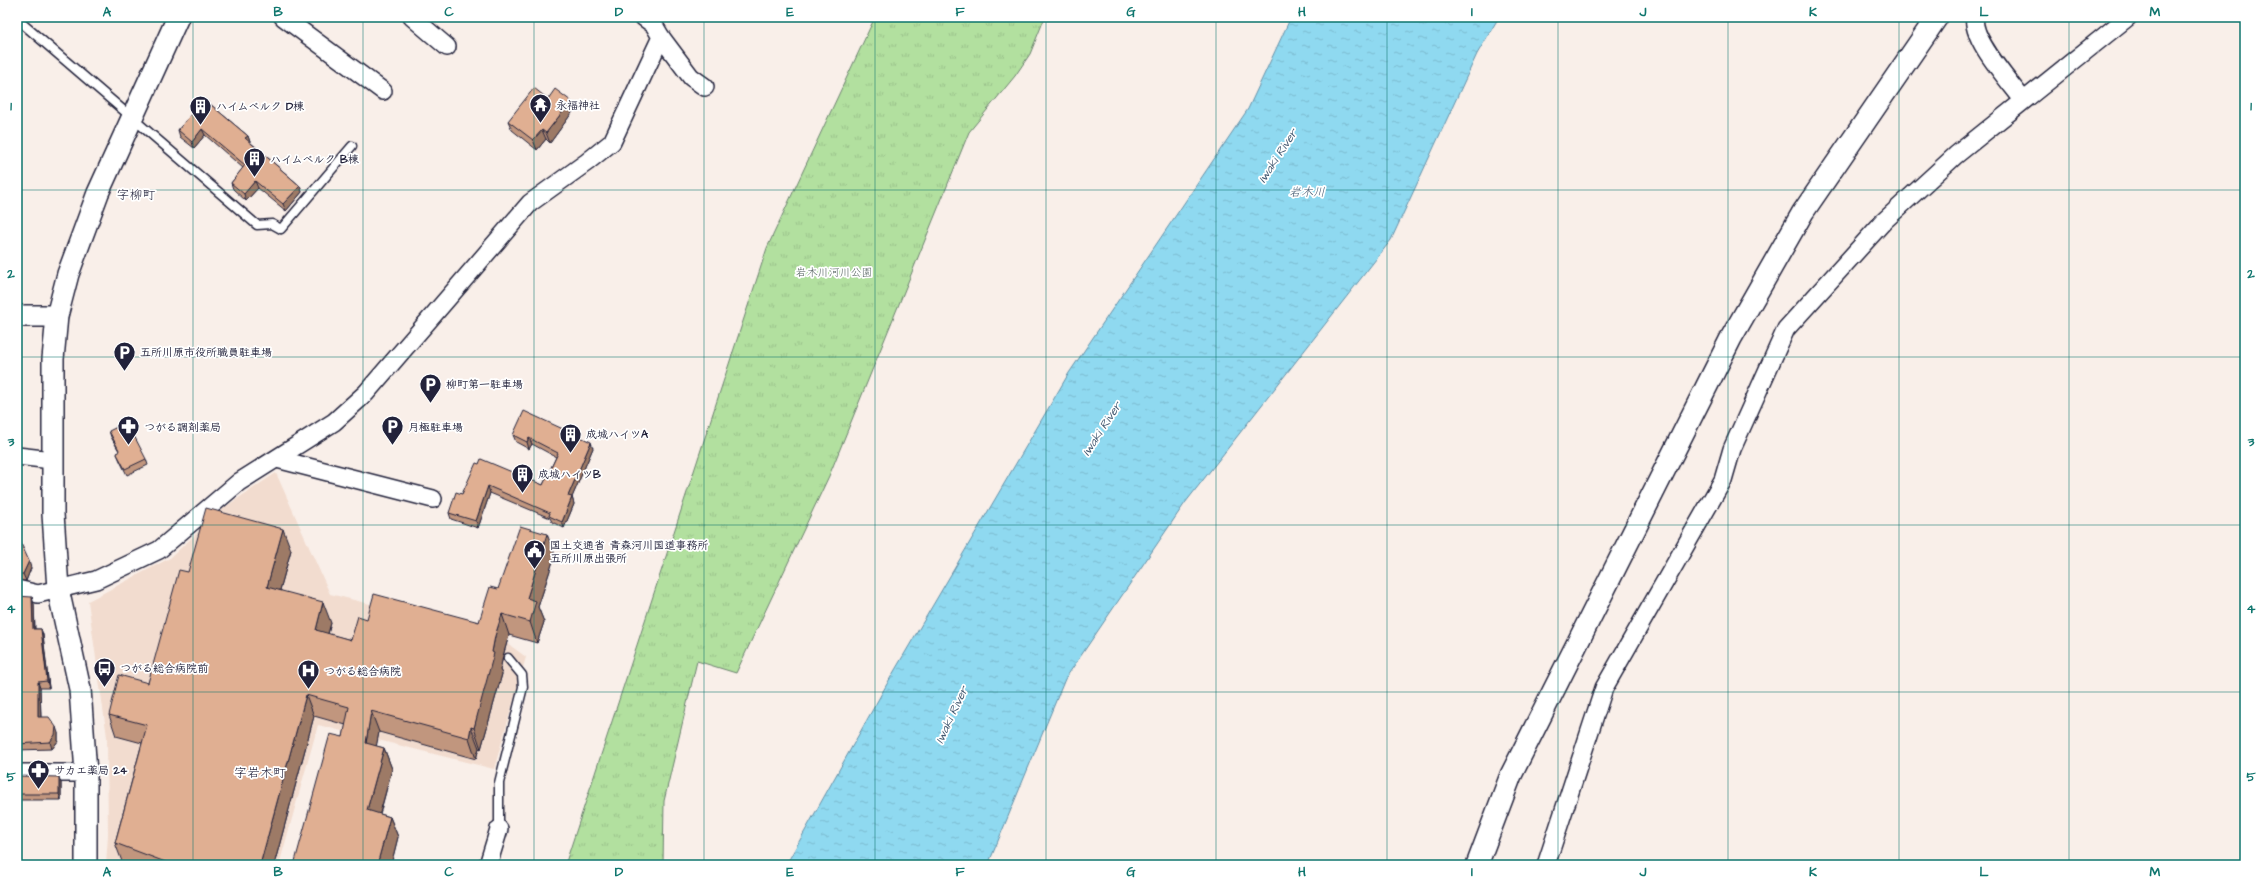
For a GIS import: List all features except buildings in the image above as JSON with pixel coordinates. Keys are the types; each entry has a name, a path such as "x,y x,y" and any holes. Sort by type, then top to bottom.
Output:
{"street":[{"path":"86,865 86,773 80,689 58,589 52,460 53,359 57,316 82,233 98,193 178,17"},
{"path":"283,17 383,91"},
{"path":"412,17 447,47"},
{"path":"643,17 654,25 661,37 691,77 705,87"},
{"path":"1477,865 1511,775 1731,338 1803,212 1937,17"},
{"path":"1975,17 1974,24 1979,38 2023,100"},
{"path":"1546,865 1604,688 1723,480 1732,449 1786,329 1884,221 1956,154 2128,17"},
{"path":"17,589 38,594 96,580 159,550 239,482 334,422 366,394 530,203 612,142 661,37"},
{"path":"17,316 57,316"},
{"path":"17,456 52,460"},
{"path":"277,459 433,499"},
{"path":"17,773 86,773"},
{"path":"488,865 499,829"}],"lane":[{"path":"17,19 132,120 257,225 272,224 281,229 352,146"},
{"path":"499,829 499,783 523,687 522,675 508,658"}],"shaded area":[{"name":"つがる総合病院","path":"276,473 330,594 497,636 526,657 494,769 318,725 279,865 106,865 108,835 107,737 88,601 170,558 225,507"}],"green space":[{"name":"岩木川河川公園","path":"875,17 1045,17 1030,54 1015,76 969,132 829,476 736,673 697,661 664,801 663,865 565,865 767,248"}],"water":[{"name":"岩木川","path":"1291,17 1499,17 1477,54 1391,240 1185,503 1065,679 988,865 786,865 892,675 1069,373 1248,109"}],"place":[{"name":"永福神社","path":"540,124"},
{"name":"ハイムベルク D棟","path":"200,126"},
{"name":"ハイムベルク B棟","path":"254,178"},
{"name":"五所川原市役所職員駐車場","path":"124,372"},
{"name":"柳町第一駐車場","path":"430,404"},
{"name":"つがる調剤薬局","path":"128,446"},
{"name":"月極駐車場","path":"393,446"},
{"name":"成城ハイツA","path":"571,454"},
{"name":"成城ハイツB","path":"523,494"},
{"name":"国土交通省 青森河川国道事務所 五所川原出張所","path":"535,570"},
{"name":"つがる総合病院前","path":"104,688"},
{"name":"つがる総合病院","path":"308,690"},
{"name":"サカエ薬局 24","path":"39,790"}],"district":[{"name":"字柳町","path":"136,195"},
{"name":"字岩木町","path":"260,773"}],"water label":[{"name":"Iwaki River","path":"1278,156"},
{"name":"Iwaki River","path":"1102,429"},
{"name":"Iwaki River","path":"952,715"}]}
